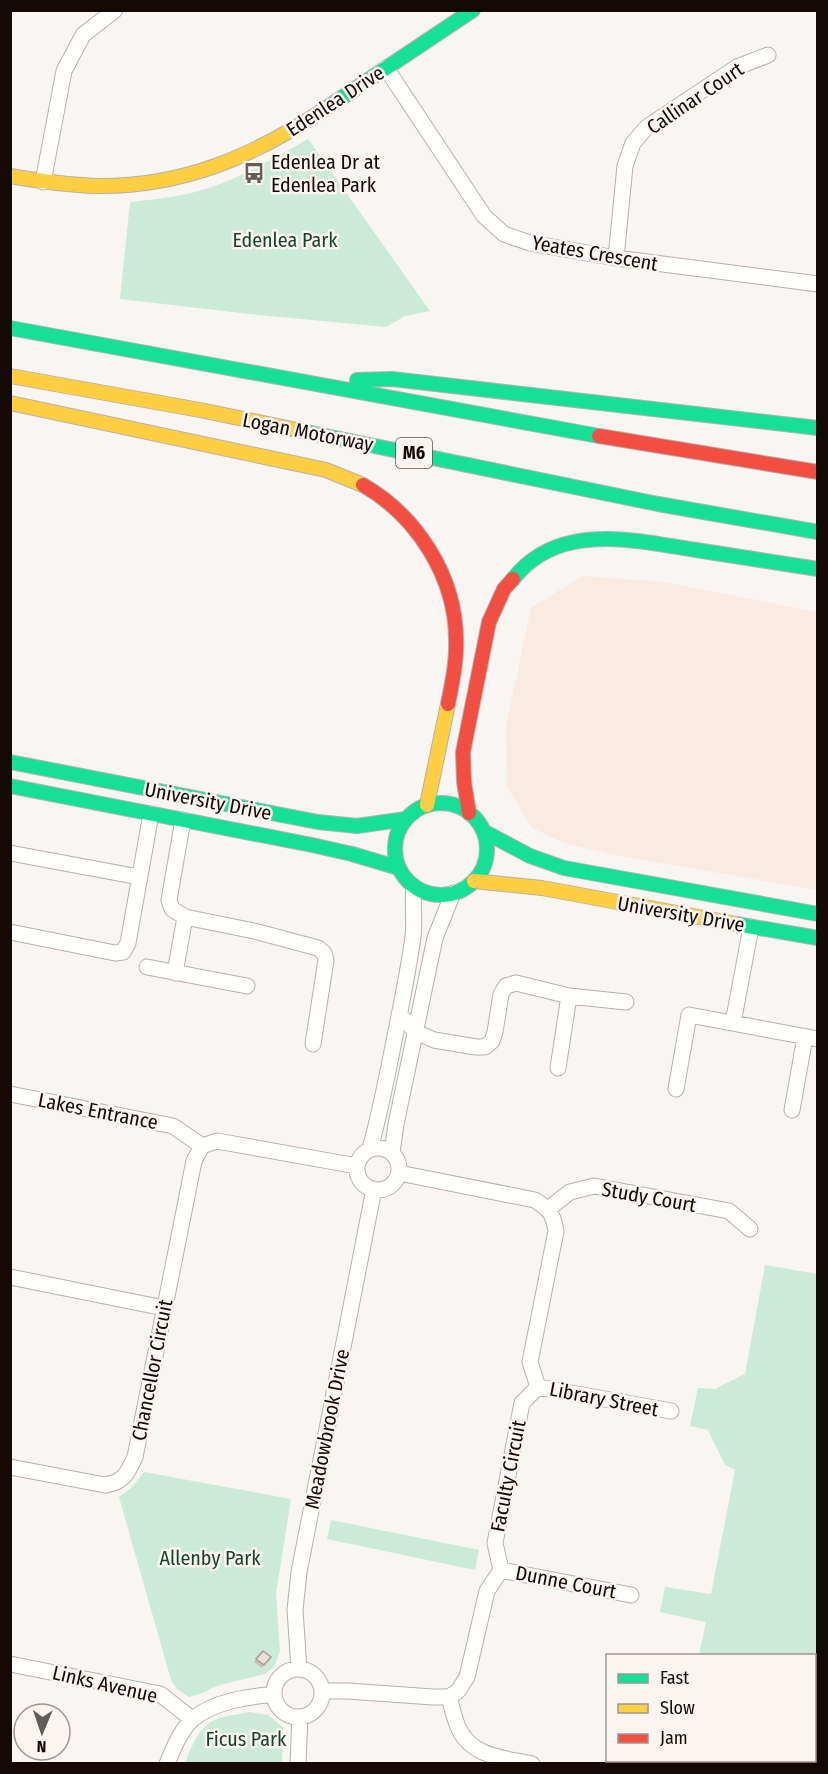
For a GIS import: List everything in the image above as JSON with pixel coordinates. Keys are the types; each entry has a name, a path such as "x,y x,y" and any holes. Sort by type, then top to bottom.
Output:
{"main road":[{"name":"Edenlea Drive","path":"10,176 74,185 124,185 159,180 239,157 274,141 472,10"},
{"path":"10,328 588,434 818,472"},
{"name":"Logan Motorway","path":"10,376 222,414 658,504 818,532"},
{"path":"302,382 392,379 818,428"},
{"path":"10,403 326,470 368,488 407,519 435,558 445,580 456,630 452,682 427,805"},
{"path":"469,813 463,775 463,752 489,622 495,603 510,579 533,558 574,541 623,539 818,569"},
{"name":"University Drive","path":"10,762 318,822 357,826 406,819"},
{"name":"University Drive","path":"10,786 312,845 399,868"},
{"path":"441,803 456,806 477,820 483,831 487,844 482,871 464,889 440,895 426,893 405,878 399,868 395,855 395,843 399,830 406,819 427,805 441,803"},
{"name":"University Drive","path":"483,831 530,856 564,868 818,914"},
{"name":"University Drive","path":"474,881 542,888 818,938"}],"street":[{"path":"43,182 64,71 83,35 116,10"},
{"name":"Callinar Court","path":"616,258 625,166 633,143 647,127 737,67 768,55"},
{"name":"Yeates Crescent","path":"386,68 484,216 504,234 530,243 616,258 818,284"},
{"path":"10,932 115,953 123,952 128,944 151,814"},
{"path":"183,820 170,900 172,909 185,916 318,948 324,953 326,960 313,1044"},
{"path":"10,853 140,878"},
{"path":"370,1149 399,1014 413,932 414,886"},
{"path":"392,1153 435,938 453,893"},
{"path":"176,973 185,916"},
{"path":"733,1023 751,927"},
{"path":"147,967 247,986"},
{"path":"399,1014 416,1032 434,1040 485,1047 492,1041 501,994 506,986 516,983 569,996 626,1002"},
{"path":"558,1068 569,996"},
{"path":"676,1089 689,1015 811,1038 792,1110"},
{"name":"Lakes Entrance","path":"10,1094 173,1126 202,1146"},
{"path":"202,1146 217,1141 357,1166"},
{"name":"Chancellor Circuit","path":"10,1467 105,1485 118,1483 128,1473 135,1457 194,1161 202,1146"},
{"path":"370,1149 385,1149 397,1159 399,1173 397,1179 388,1188 374,1190 364,1185 360,1179 357,1166 363,1154 370,1149"},
{"path":"399,1173 535,1200 548,1209 554,1217 556,1231 530,1362 538,1387"},
{"name":"Study Court","path":"548,1209 570,1192 594,1186 729,1211 750,1229"},
{"name":"Meadowbrook Drive","path":"299,1669 295,1610 298,1572 374,1190"},
{"path":"10,1277 164,1308"},
{"name":"Library Street","path":"538,1387 671,1411"},
{"name":"Faculty Circuit","path":"501,1570 495,1543 522,1403 538,1387"},
{"path":"321,1691 433,1697 449,1697 458,1691 467,1677 487,1591 501,1570"},
{"name":"Dunne Court","path":"501,1570 631,1595"},
{"name":"Links Avenue","path":"10,1664 160,1694 192,1719"},
{"path":"299,1669 312,1674 320,1684 321,1691 319,1705 308,1715 300,1717 285,1713 276,1702 274,1694 275,1686 284,1674 299,1669"},
{"path":"167,1764 192,1719 211,1707 254,1696 274,1694"},
{"path":"449,1697 459,1729 470,1745 487,1755 532,1764"},
{"path":"298,1764 300,1717"}],"shaded area":[{"path":"582,576 664,582 817,612 817,890 614,855 564,843 532,828 507,786 506,726 531,608"}],"green space":[{"name":"Edenlea Park","path":"308,139 430,311 405,316 386,327 120,299 130,202 182,195 212,187 249,171"},
{"path":"765,1265 817,1274 817,1763 673,1763 816,1762 816,1654 699,1654 706,1622 660,1612 665,1587 711,1594 735,1470 725,1465 708,1430 690,1426 698,1388 715,1389 745,1374"},
{"name":"Allenby Park","path":"144,1472 291,1499 276,1594 280,1651 274,1667 265,1674 224,1684 189,1697 178,1690 171,1680 119,1497 131,1488"},
{"path":"331,1520 479,1550 475,1570 327,1539"},
{"name":"Ficus Park","path":"249,1712 268,1715 283,1727 282,1763 185,1763 196,1738 209,1723 223,1717"}],"building":[{"path":"263,1651 271,1657 264,1665 256,1659"}],"traffic: fast":[{"path":"325,109 473,10"},
{"path":"10,328 599,436"},
{"path":"357,380 392,379 818,428"},
{"path":"306,432 658,504 818,532"},
{"path":"513,579 532,560 556,547 574,542 604,539 650,543 818,569"},
{"path":"10,762 318,822 357,826 406,819"},
{"path":"10,786 312,845 399,868"},
{"path":"441,803 459,807 473,817 483,831 487,849 483,867 473,881 459,891 441,895 423,891 409,881 399,867 395,849 399,831 409,817 423,807 441,803"},
{"path":"483,831 530,856 564,868 818,914"},
{"path":"736,924 818,938"}],"traffic: slow":[{"path":"10,176 97,186 159,181 217,166 272,141 325,109"},
{"path":"10,376 200,410 306,432"},
{"path":"10,403 326,470 363,485"},
{"path":"427,805 448,704"},
{"path":"474,881 542,888 736,924"}],"traffic: jam":[{"path":"599,436 818,472"},
{"path":"363,485 400,513 430,550 441,571 449,594 456,640 455,664 448,704"},
{"path":"469,813 464,782 463,752 489,622 504,589 513,579"}],"place":[{"name":"Edenlea Dr at Edenlea Park","path":"254,173"}]}
